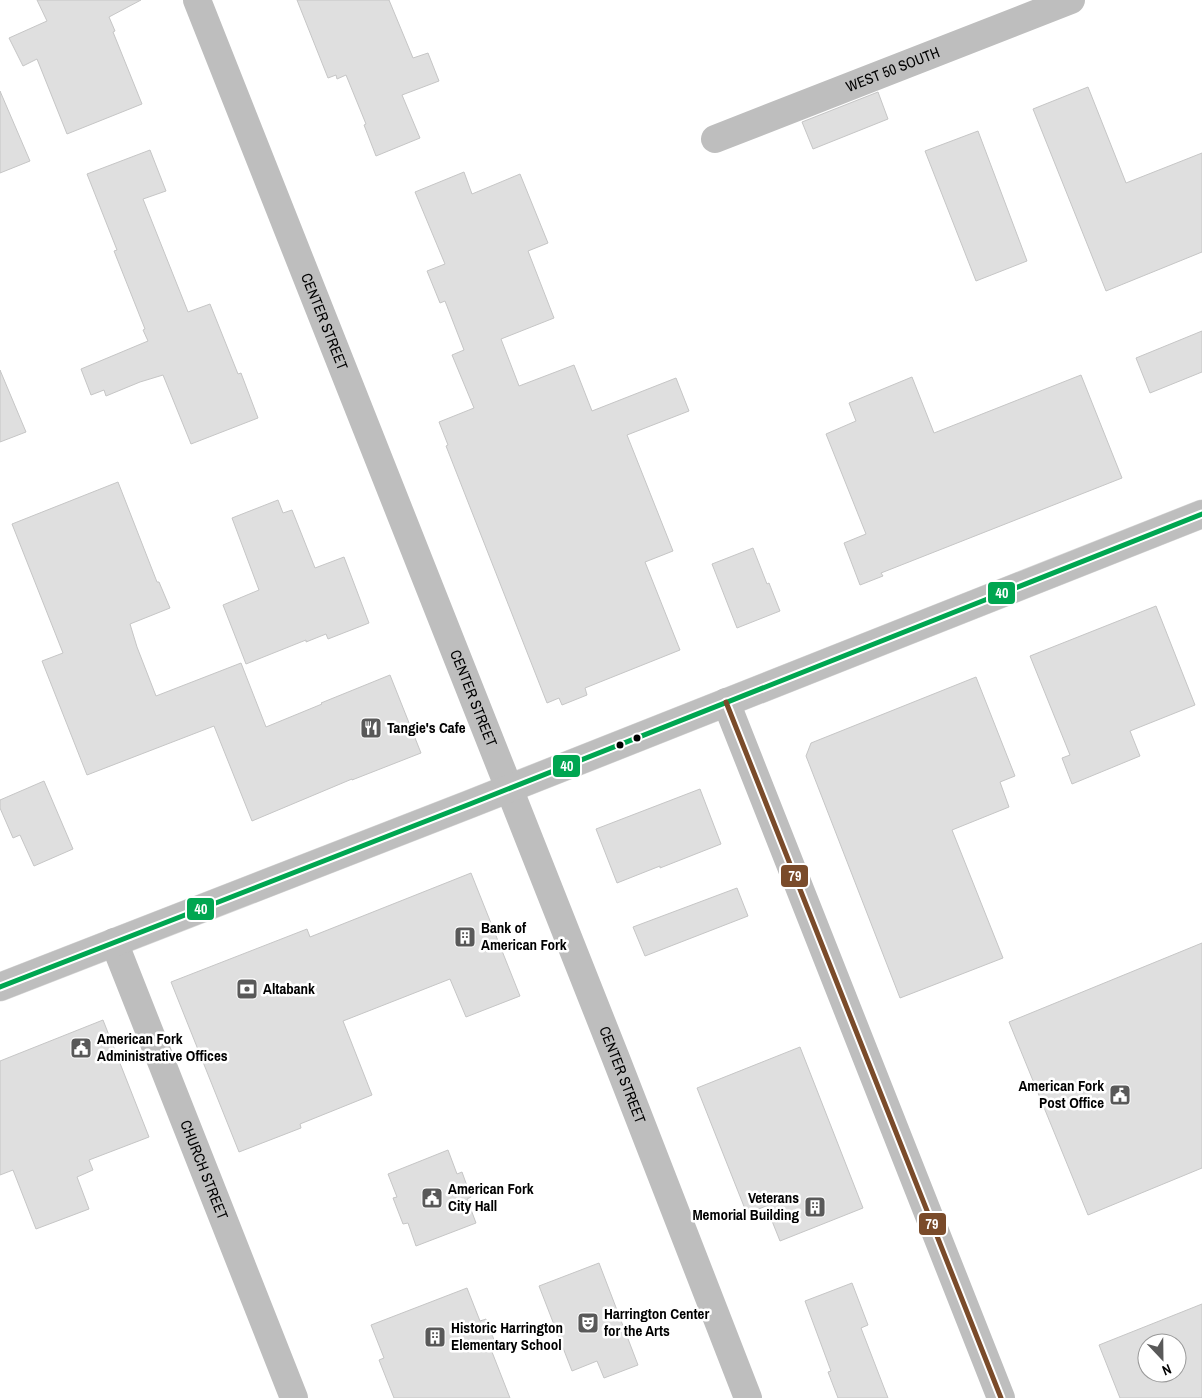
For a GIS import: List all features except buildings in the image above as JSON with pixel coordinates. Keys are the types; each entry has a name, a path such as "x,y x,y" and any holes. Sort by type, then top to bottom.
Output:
{"street":[{"name":"CENTER STREET","path":"197,0 748,1398"},
{"name":"WEST 50 SOUTH","path":"715,139 1071,0"},
{"path":"0,987 1202,514"},
{"path":"726,702 1001,1398"},
{"name":"CHURCH STREET","path":"114,942 294,1398"}],"transit line":[{"name":"40","path":"0,987 470,804 1202,514"},
{"name":"79","path":"726,702 1001,1398"}],"place":[{"name":"Tangie's Cafe","path":"371,728"},
{"name":"Bank of American Fork","path":"465,937"},
{"name":"Altabank","path":"247,989"},
{"name":"American Fork Administrative Offices","path":"81,1048"},
{"name":"American Fork Post Office","path":"1120,1095"},
{"name":"American Fork City Hall","path":"432,1198"},
{"name":"Veterans Memorial Building","path":"815,1207"},
{"name":"Harrington Center for the Arts","path":"588,1323"},
{"name":"Historic Harrington Elementary School","path":"435,1337"}]}
